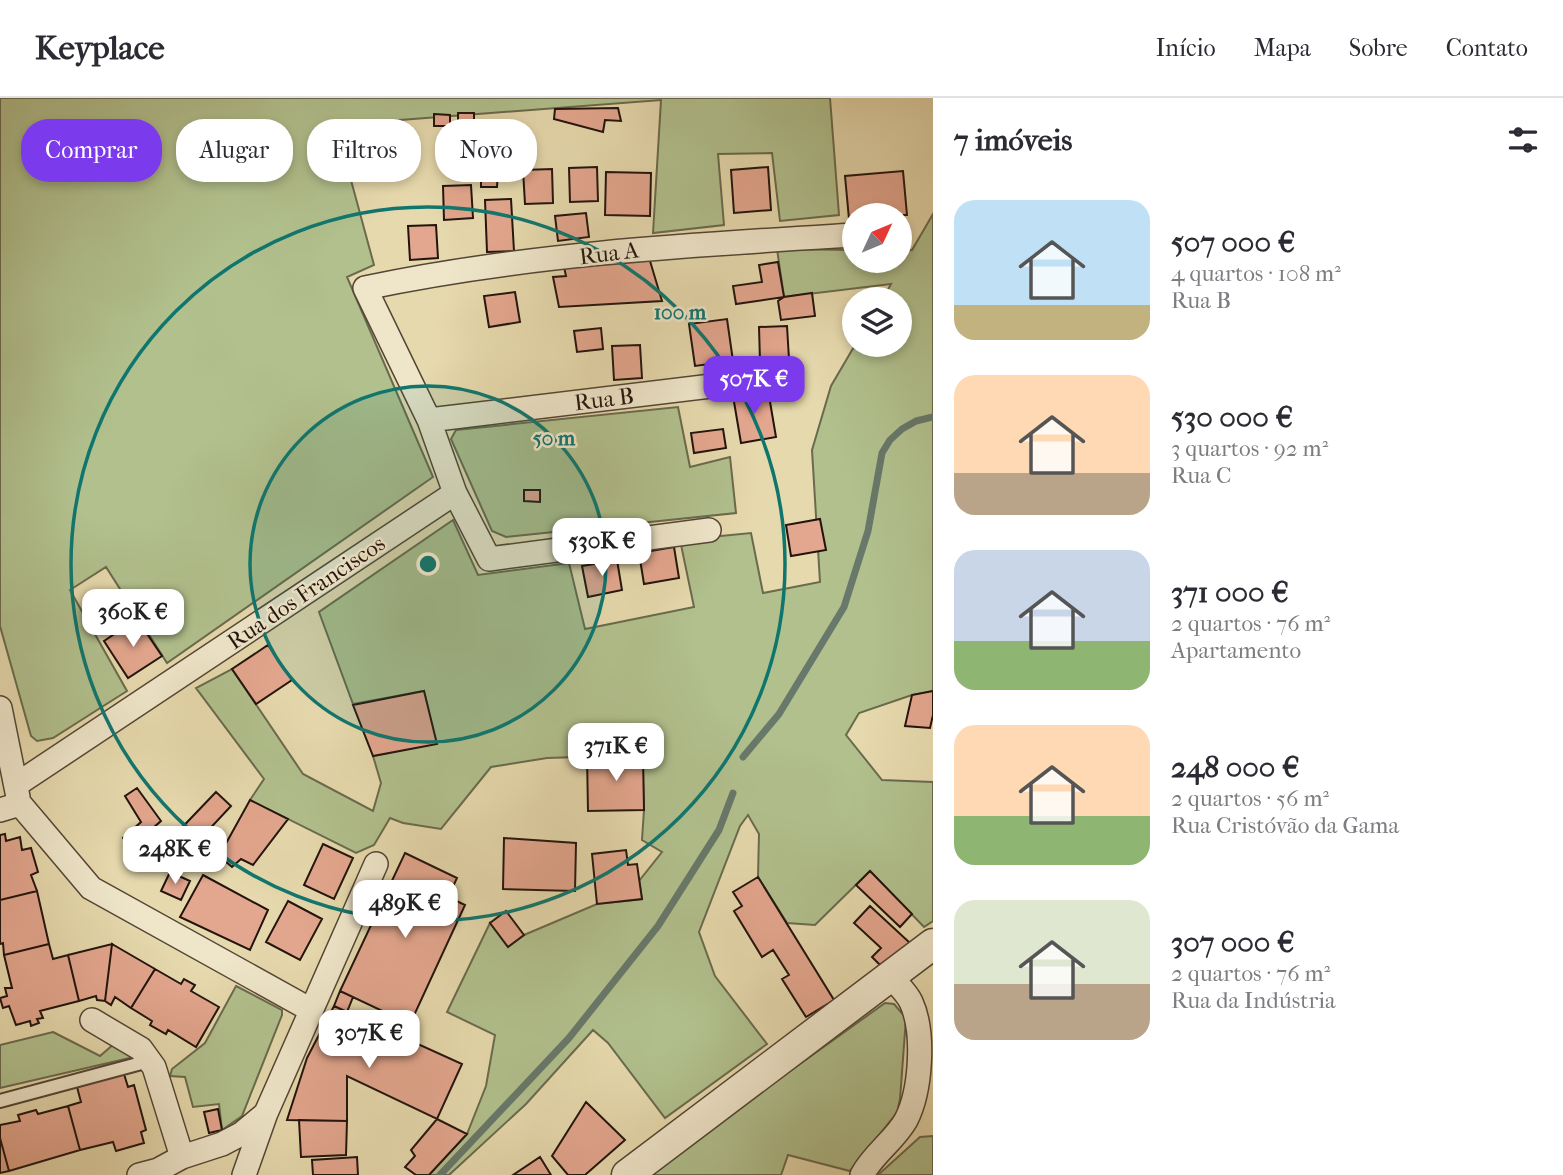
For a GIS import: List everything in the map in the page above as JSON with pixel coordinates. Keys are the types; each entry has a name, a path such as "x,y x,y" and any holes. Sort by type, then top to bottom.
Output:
{"street":[{"name":"Rua A","path":"429,420 365,288 439,273 657,247 842,236"},
{"name":"Rua B","path":"429,420 778,378"},
{"path":"429,420 455,493 489,559 709,530"},
{"name":"Rua dos Franciscos","path":"12,800 455,493"},
{"path":"0,708 12,800 91,888 312,1010"},
{"path":"244,1175 266,1113 376,864"},
{"path":"627,1175 933,944"},
{"path":"862,1175 906,1120 916,1091 919,1062 918,1022 911,1000 891,976"},
{"path":"92,1020 141,1049 149,1061 160,1084 182,1157"},
{"path":"139,1175 158,1170 182,1157 231,1139 266,1113"},
{"path":"252,1150 261,1175"}],"lane":[{"path":"0,1101 149,1061"}],"green space":[{"path":"0,98 830,98 839,215 780,221 772,153 718,154 724,225 653,233 661,100 414,119 307,119 307,182 351,182 374,265 347,277 433,477 167,663 106,567 70,590 127,691 53,738 37,741 31,736 0,626"},
{"path":"933,214 933,691 912,695 859,713 846,735 882,780 933,782 933,921 924,927 870,871 815,925 787,923 758,877 759,834 748,815 740,826 699,932 715,976 767,1044 665,1118 608,1043 593,1030 526,1104 449,1175 429,1175 467,1134 486,1086 495,1035 447,1012 490,923 508,946 524,935 597,904 642,899 639,881 662,852 642,840 642,755 547,758 491,767 441,829 403,823 390,818 374,845 356,853 250,800 264,779 196,688 232,669 303,774 373,811 381,783 373,756 436,743 424,691 353,704 319,612 453,520 478,575 569,563 585,629 694,607 680,540 751,533 763,593 820,582 812,450 831,386 848,357 912,357 912,287 889,287 891,284 842,287 842,290 784,297 777,249 842,250 842,273 912,273 912,250"},
{"path":"678,407 690,467 730,457 736,513 506,537 492,531 451,439 456,430"},
{"path":"236,986 282,1010 282,1015 242,1116 222,1130 219,1104 193,1107 185,1077 170,1076 172,1069 205,1043"},
{"path":"885,1003 894,1004 906,1018 900,1099 897,1113 850,1171 788,1155 781,1175 651,1175 716,1124"},
{"path":"53,1032 100,1056 115,1043 134,1057 0,1088 0,1045"},
{"path":"933,1136 933,1175 878,1175 920,1137"}],"building":[{"path":"618,108 621,121 605,120 603,132 554,119 555,109"},
{"path":"458,113 474,113 474,119 458,119"},
{"path":"434,114 450,115 450,119 435,119 434,126"},
{"path":"597,167 598,201 570,202 569,168"},
{"path":"768,167 771,210 734,213 731,170"},
{"path":"552,169 553,203 525,204 524,182 537,182 537,170"},
{"path":"903,171 906,203 848,203 845,176"},
{"path":"606,172 651,173 650,216 605,215"},
{"path":"481,182 497,182 497,187 481,187"},
{"path":"471,185 473,218 444,220 443,186"},
{"path":"511,199 514,251 487,252 485,200"},
{"path":"586,213 589,237 558,241 555,216"},
{"path":"436,225 438,258 410,260 408,226"},
{"path":"600,261 650,261 662,301 559,307 553,277 566,276 564,267"},
{"path":"778,262 784,297 736,304 733,286 762,282 759,265"},
{"path":"515,292 520,322 489,327 484,296"},
{"path":"812,293 815,316 781,320 778,301 784,297"},
{"path":"727,319 733,361 695,366 689,324"},
{"path":"787,326 789,359 760,361 759,327"},
{"path":"601,328 603,349 577,352 574,331"},
{"path":"640,345 642,378 614,380 612,346"},
{"path":"768,390 776,437 741,443 733,396"},
{"path":"723,429 726,448 694,453 691,433"},
{"path":"524,490 540,490 540,502 524,501"},
{"path":"820,519 826,550 791,556 786,525"},
{"path":"674,547 679,578 644,584 639,553"},
{"path":"617,560 622,590 588,597 582,566"},
{"path":"137,619 162,656 128,678 104,641"},
{"path":"268,645 292,680 256,704 232,669"},
{"path":"424,691 437,744 373,756 353,705"},
{"path":"933,691 930,728 905,726 912,695"},
{"path":"643,755 644,810 588,811 587,756"},
{"path":"137,788 161,821 153,828 164,844 155,860 133,852 123,838 141,822 125,796"},
{"path":"216,792 231,806 189,851 172,838"},
{"path":"250,800 288,819 253,865 241,859 232,867 219,856"},
{"path":"5,834 6,841 20,837 22,850 31,848 38,872 31,875 37,891 0,900 0,835"},
{"path":"504,838 576,843 575,891 503,889"},
{"path":"323,844 353,858 334,899 304,885"},
{"path":"626,850 628,865 637,864 642,899 597,904 592,854"},
{"path":"405,853 457,878 448,897 465,905 410,1024 340,991"},
{"path":"870,871 912,914 900,927 856,885"},
{"path":"170,872 190,881 181,900 161,891"},
{"path":"203,875 268,910 250,950 180,917"},
{"path":"758,877 834,1000 806,1017 782,979 789,975 773,950 762,957 734,911 742,906 733,892"},
{"path":"37,891 49,944 4,955 3,943 0,944 0,900"},
{"path":"288,901 322,919 300,960 266,942"},
{"path":"870,906 910,943 885,970 872,957 881,948 854,923"},
{"path":"506,911 524,935 508,947 490,923"},
{"path":"49,944 53,959 68,955 79,1001 40,1011 43,1018 37,1019 39,1023 31,1026 30,1021 16,1025 9,1006 3,1008 0,998 7,996 5,988 12,988 4,955"},
{"path":"112,944 155,969 131,1008 115,997 111,1005 105,1001"},
{"path":"112,944 105,1001 97,1000 96,996 79,1001 68,955"},
{"path":"155,969 181,984 184,979 195,985 191,991 219,1007 196,1047 168,1030 166,1034 150,1025 152,1021 131,1008"},
{"path":"340,991 353,997 347,1012 334,1006"},
{"path":"334,1006 462,1064 437,1119 347,1076 347,1121 287,1120 307,1058"},
{"path":"124,1074 128,1087 134,1085 146,1130 141,1132 144,1143 116,1151 113,1142 80,1150 68,1106 81,1102 77,1087"},
{"path":"586,1102 625,1140 585,1175 568,1175 552,1156"},
{"path":"68,1106 80,1150 9,1171 0,1138 0,1125 20,1121 18,1115 36,1110 38,1114"},
{"path":"218,1109 222,1130 209,1133 204,1112"},
{"path":"437,1119 467,1134 429,1175 416,1175 405,1167 415,1156 411,1150"},
{"path":"299,1120 347,1121 346,1155 301,1157"},
{"path":"0,1138 9,1171 0,1173"},
{"path":"357,1157 358,1175 313,1175 312,1160"},
{"path":"540,1157 551,1175 513,1175"}],"waterway":[{"path":"743,757 779,714 844,607 868,531 882,453 890,440 902,429 916,421 933,417"},
{"path":"440,1175 569,1038 658,926 719,830 733,793"}]}
